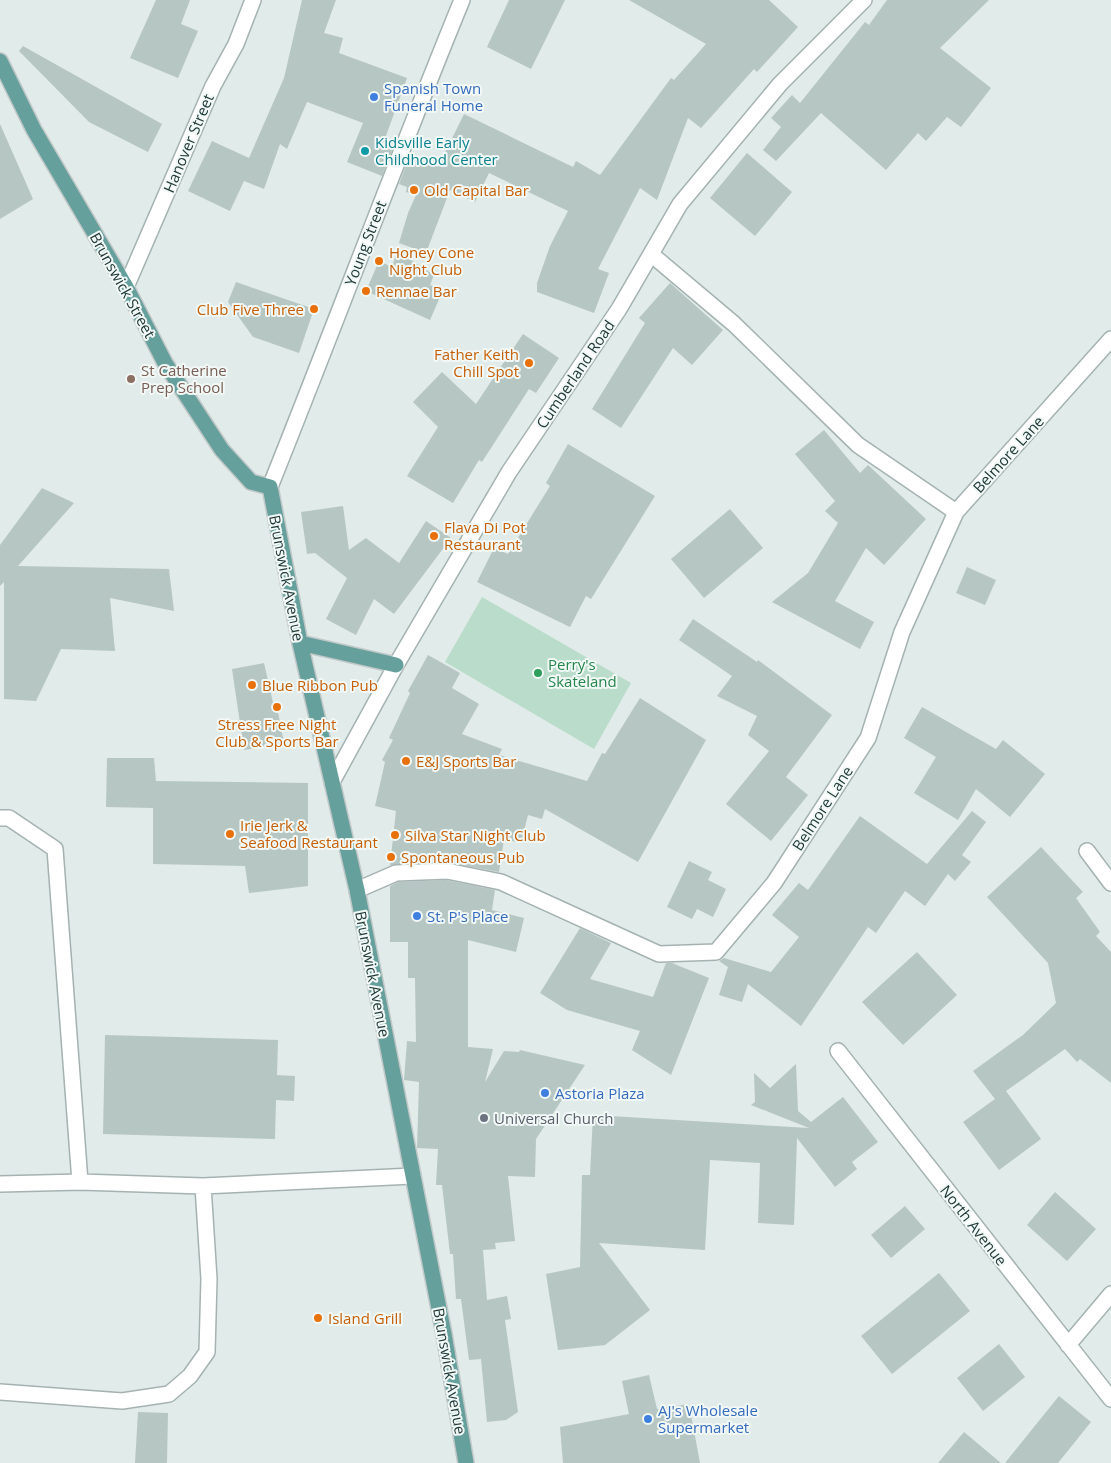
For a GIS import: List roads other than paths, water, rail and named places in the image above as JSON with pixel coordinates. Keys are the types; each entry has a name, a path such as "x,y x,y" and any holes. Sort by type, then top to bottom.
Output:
{"main road":[{"name":"Brunswick Street","path":"0,61 34,130 126,288 165,363 222,450 251,482 270,487"},
{"name":"Brunswick Avenue","path":"270,487 300,643 357,890 414,1176 466,1463"},
{"path":"300,643 396,665"}],"street":[{"name":"Hanover Street","path":"126,288 213,86 236,44 253,0"},
{"name":"Young Street","path":"270,487 334,326 403,143 462,0"},
{"name":"Cumberland Road","path":"332,782 396,665 509,472 619,309 680,204 773,92 864,0"},
{"path":"651,254 734,324 858,445 956,512"},
{"name":"Belmore Lane","path":"357,890 396,873 447,872 501,882 659,954 716,952 774,883 868,738 902,632 956,512 1111,339"},
{"path":"0,818 10,818 55,849 80,1182"},
{"path":"1087,851 1111,883"},
{"name":"North Avenue","path":"838,1051 1111,1399"},
{"path":"0,1184 80,1182 203,1186 414,1176"},
{"path":"0,1392 122,1401 169,1394 190,1376 207,1352 209,1279 203,1186"},
{"path":"1068,1345 1111,1294"}],"place":[{"name":"Spanish Town Funeral Home","path":"374,97"},
{"name":"Kidsville Early Childhood Center","path":"365,151"},
{"name":"Old Capital Bar","path":"414,190"},
{"name":"Honey Cone Night Club","path":"379,261"},
{"name":"Rennae Bar","path":"366,291"},
{"name":"Club Five Three","path":"314,309"},
{"name":"Father Keith Chill Spot","path":"529,363"},
{"name":"St Catherine Prep School","path":"131,379"},
{"name":"Flava Di Pot Restaurant","path":"434,536"},
{"name":"Perry's Skateland","path":"538,673"},
{"name":"Blue Ribbon Pub","path":"252,685"},
{"name":"Stress Free Night Club & Sports Bar","path":"277,707"},
{"name":"E&J Sports Bar","path":"406,761"},
{"name":"Irie Jerk & Seafood Restaurant","path":"230,834"},
{"name":"Silva Star Night Club","path":"395,835"},
{"name":"Spontaneous Pub","path":"391,857"},
{"name":"St. P's Place","path":"417,916"},
{"name":"Astoria Plaza","path":"545,1093"},
{"name":"Universal Church","path":"484,1118"},
{"name":"Island Grill","path":"318,1318"},
{"name":"AJ's Wholesale Supermarket","path":"648,1419"}]}
